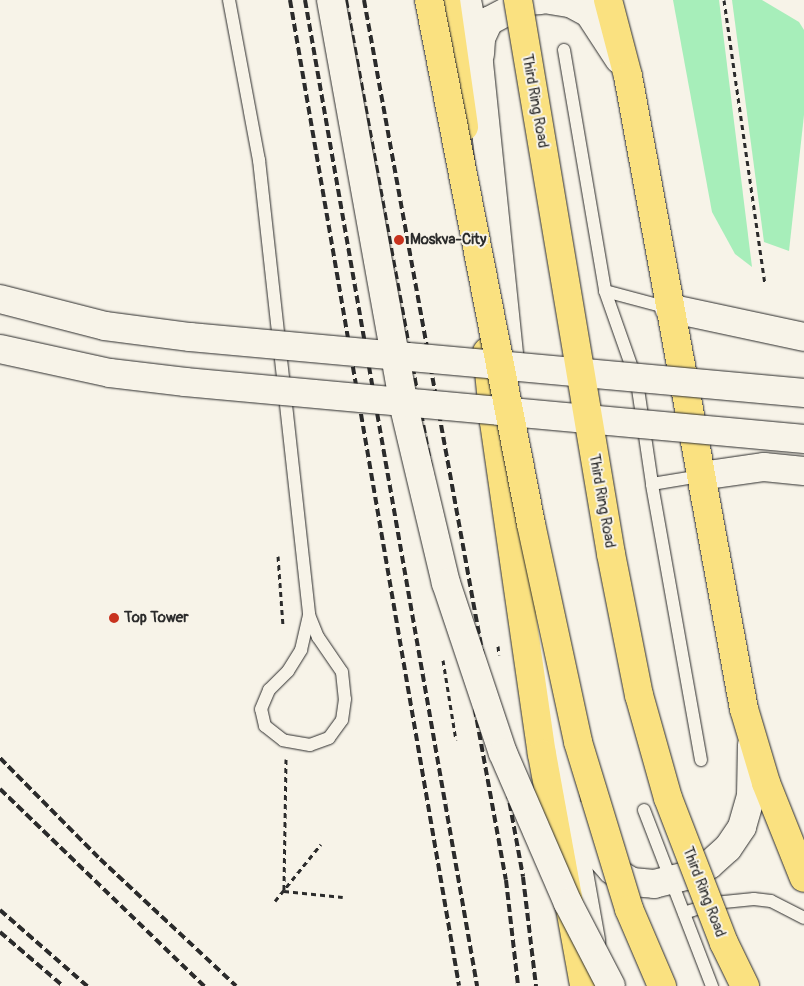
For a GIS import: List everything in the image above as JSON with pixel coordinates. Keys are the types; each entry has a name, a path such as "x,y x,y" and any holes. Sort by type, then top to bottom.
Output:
{"main road":[{"path":"331,0 404,408 446,583 503,754 568,903 611,986"},
{"path":"422,0 483,312"},
{"path":"428,0 531,524 578,742 629,909 662,986"},
{"path":"446,0 458,64 494,422 550,755 584,986"},
{"path":"467,0 479,63 516,423 544,638 550,755 602,986"},
{"name":"Third Ring Road","path":"518,0 611,554 639,695 668,798 724,943 745,986"},
{"path":"479,63 481,38 489,21 527,1 548,0 570,3 589,13 605,33 628,76"},
{"path":"608,0 628,76"},
{"path":"616,0 669,308 752,741 787,840 804,878"},
{"path":"0,299 106,326 190,337 804,393"},
{"path":"669,308 804,337"},
{"path":"0,349 110,373"},
{"path":"0,363 804,439"},
{"path":"701,476 764,467 804,471"},
{"path":"550,755 595,851 612,870 632,882 672,882 709,865 728,848 742,827 751,796 752,741"}],"lane":[{"path":"229,0 259,160 309,615 318,637 342,672 345,699 342,720 329,738 310,745 287,741 264,726 261,709 268,690 288,671 301,650 309,615"},
{"path":"564,50 605,291 637,382 652,484 701,760"},
{"path":"605,291 669,308"},
{"path":"652,484 701,476"},
{"path":"644,810 712,986"},
{"path":"684,913 714,903 754,899 771,901 804,918"}],"path":[{"path":"724,0 765,283"},
{"path":"278,556 283,625"},
{"path":"442,655 456,740"},
{"path":"284,891 287,741"},
{"path":"275,901 321,844"},
{"path":"284,891 343,897"}],"green space":[{"path":"673,0 719,0 752,267 735,254 712,212"},
{"path":"732,0 762,0 799,22 804,30 804,115 789,251 764,242"}],"railway":[{"path":"290,0 459,986"},
{"path":"305,0 477,986"},
{"path":"346,0 506,880 518,986"},
{"path":"364,0 523,877 536,986"},
{"path":"0,758 100,859 236,986"},
{"path":"0,789 204,986"},
{"path":"0,910 87,986"},
{"path":"0,932 63,986"}],"place":[{"name":"Moskva-City","path":"399,240"},
{"name":"Top Tower","path":"114,618"}]}
